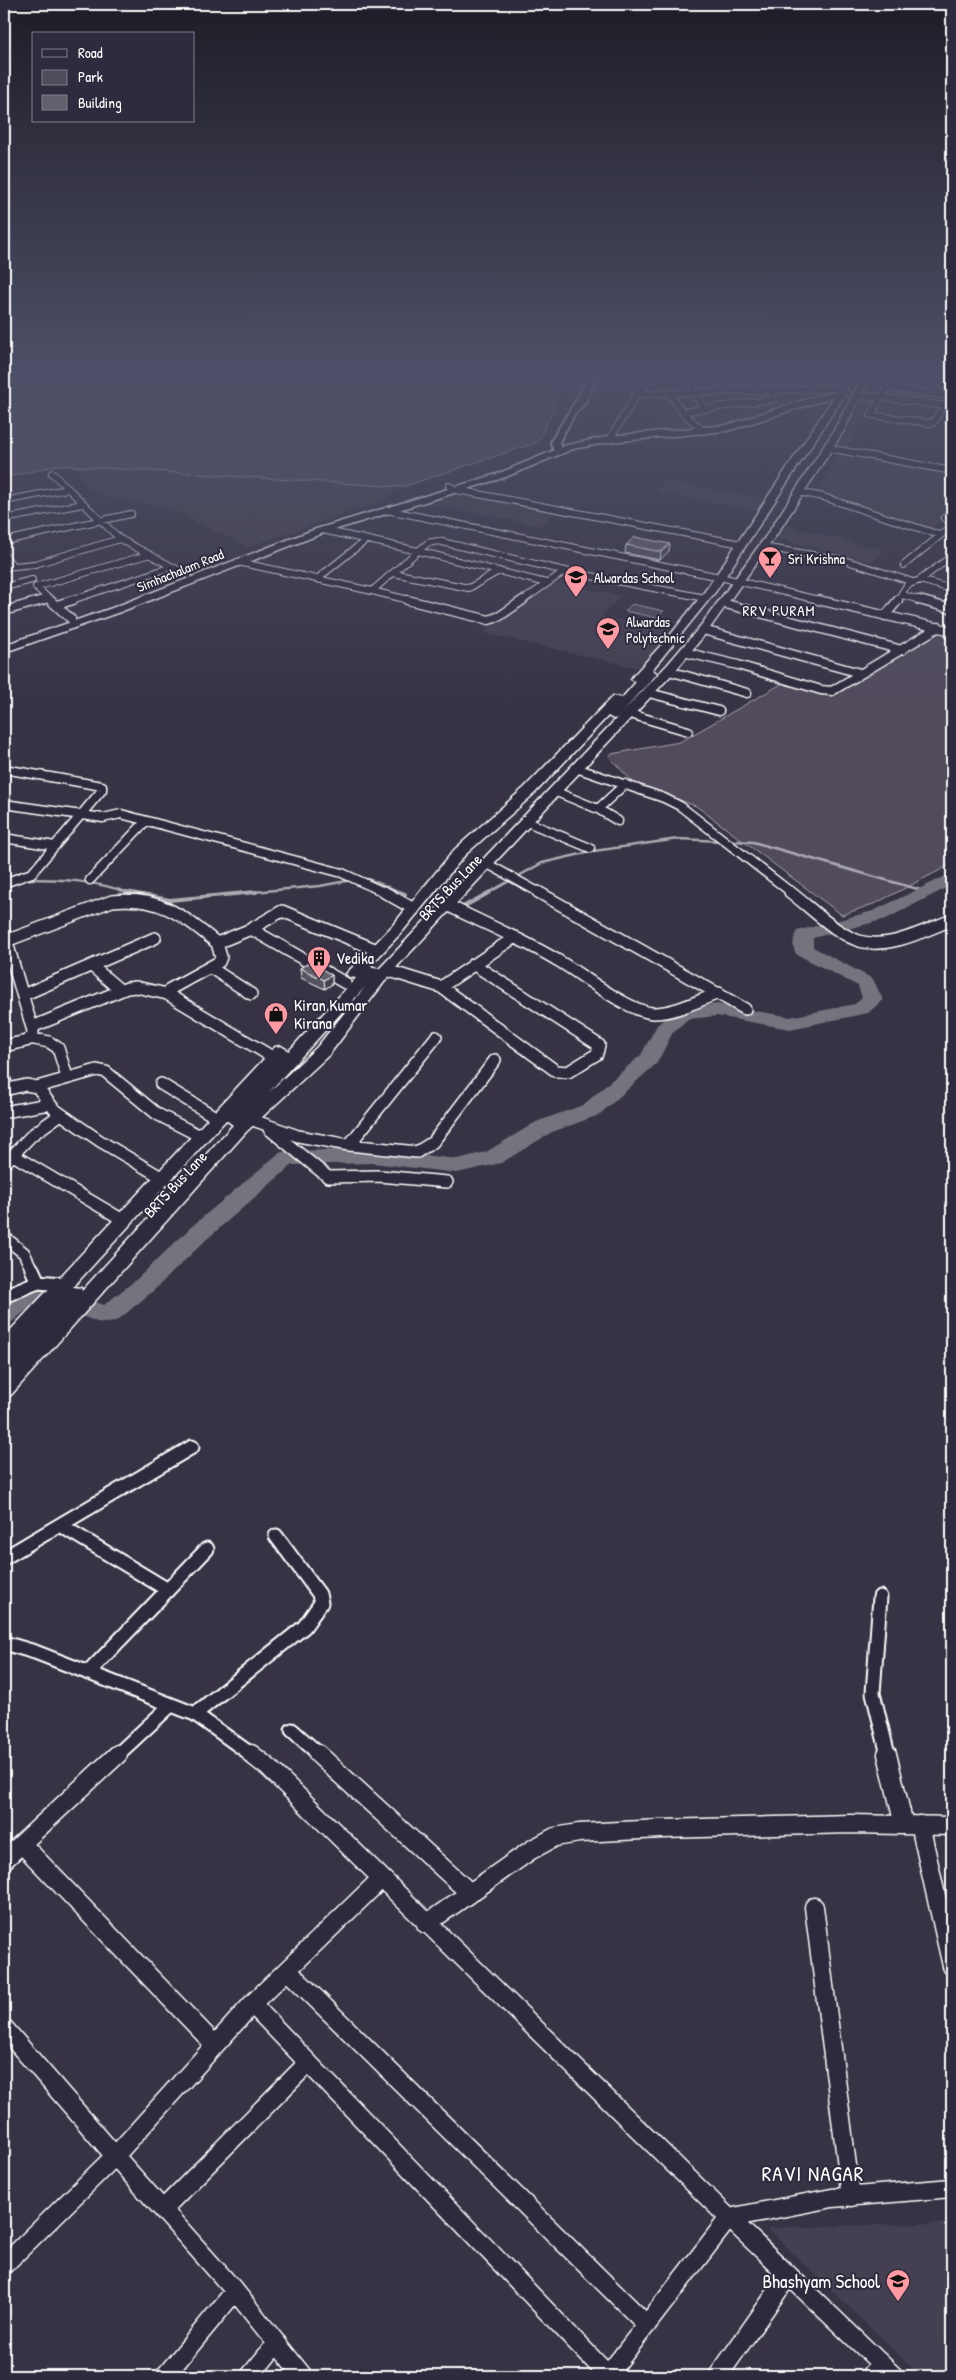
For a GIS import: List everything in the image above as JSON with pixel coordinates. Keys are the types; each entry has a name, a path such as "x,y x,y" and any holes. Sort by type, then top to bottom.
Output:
{"main road":[{"name":"Simhachalam Road","path":"4,650 116,610 193,577 238,562 317,530 464,485"},
{"path":"4,1390 35,1334 73,1288 256,1121 323,1051 386,970 525,821 630,714 668,671 703,630 722,603 741,544 783,485"},
{"name":"BRTS Bus Lane","path":"73,1288 450,886 584,747 680,642 769,525 796,485"},
{"path":"4,1370 73,1288 123,1220 377,950 471,841 530,790 635,681 705,598 729,579 762,547 803,485"},
{"path":"4,642 193,577 317,530 453,488"},
{"path":"4,1349 35,1334"}],"street":[{"path":"64,485 120,539 147,555 193,577"},
{"path":"4,500 67,488"},
{"path":"453,488 741,544"},
{"path":"798,492 823,497 946,533"},
{"path":"4,519 84,504"},
{"path":"387,510 729,579 952,631"},
{"path":"952,512 944,518 952,522"},
{"path":"4,542 131,514"},
{"path":"904,565 946,533 952,526"},
{"path":"317,530 546,583"},
{"path":"4,567 25,566 120,539"},
{"path":"317,579 366,540"},
{"path":"372,591 428,542 438,542 565,571 705,598"},
{"path":"762,547 844,560 952,589"},
{"path":"4,555 13,566"},
{"path":"36,587 147,555"},
{"path":"885,616 907,585 917,581 952,556"},
{"path":"238,562 372,591 489,620 500,616 565,571"},
{"path":"940,565 952,568"},
{"path":"25,566 36,587 72,619"},
{"path":"57,605 171,567"},
{"path":"393,572 469,588 499,572"},
{"path":"4,587 32,580"},
{"path":"902,594 952,609"},
{"path":"4,612 49,598"},
{"path":"722,603 902,650"},
{"path":"684,652 738,665 826,691 836,689 939,627"},
{"path":"703,630 860,673"},
{"path":"668,671 747,693"},
{"path":"649,693 719,711"},
{"path":"630,714 688,732"},
{"path":"576,768 625,784 680,806 843,933 864,942 886,942 952,920"},
{"path":"4,770 102,786 102,790 32,873 26,877 8,882"},
{"path":"598,810 625,784"},
{"path":"554,791 618,821"},
{"path":"4,804 103,818 121,814 354,878 414,908"},
{"path":"90,880 146,821"},
{"path":"525,821 590,848"},
{"path":"4,838 55,846"},
{"path":"486,863 745,1009"},
{"path":"4,873 26,877"},
{"path":"30,1038 33,1036 32,1027 5,937 112,901 128,899 170,907 217,943 221,956 219,962 211,968 179,982 167,994"},
{"path":"447,905 515,937 556,959 642,1011 654,1013 666,1011 719,993"},
{"path":"217,943 251,929 282,911 377,950"},
{"path":"251,929 345,983"},
{"path":"441,987 515,937"},
{"path":"22,995 155,938"},
{"path":"386,970 441,987 556,1071 568,1072 597,1054 600,1046 473,964"},
{"path":"94,967 120,990"},
{"path":"211,968 250,994"},
{"path":"32,1027 120,990 136,987 167,994 274,1058"},
{"path":"349,1144 436,1037"},
{"path":"4,1046 30,1038 55,1043 60,1047 67,1077"},
{"path":"256,1121 298,1136 417,1152 426,1149 433,1142 495,1060"},
{"path":"4,1076 5,1090 26,1085 37,1087 97,1070 106,1072 157,1114 200,1136"},
{"path":"162,1084 217,1118"},
{"path":"37,1087 49,1104 61,1114 122,1155 162,1177"},
{"path":"4,1112 49,1104"},
{"path":"4,1164 32,1135 61,1114"},
{"path":"256,1121 324,1176 332,1178 379,1176 446,1182"},
{"path":"13,1155 123,1220"},
{"path":"4,1237 24,1253 38,1282"},
{"path":"4,1296 38,1282 73,1288"},
{"path":"4,1558 192,1447"},
{"path":"60,1525 168,1590"},
{"path":"195,1714 304,1627 321,1603 319,1594 276,1536"},
{"path":"88,1673 207,1549"},
{"path":"880,1597 873,1693 952,1966"},
{"path":"4,1643 36,1652 195,1714 226,1735 268,1768 426,1924 790,2275 876,2369 894,2376"},
{"path":"4,1860 171,1705"},
{"path":"292,1730 470,1893"},
{"path":"426,1924 531,1850 555,1837 579,1833 851,1824 952,1826"},
{"path":"22,1844 215,2045"},
{"path":"4,2265 115,2156 252,2004 381,1879"},
{"path":"814,1907 851,2196"},
{"path":"287,1970 647,2325"},
{"path":"252,2004 608,2376 729,2218 832,2198 952,2188"},
{"path":"4,2028 235,2291 303,2376"},
{"path":"162,2209 308,2063"},
{"path":"718,2376 790,2275"},
{"path":"165,2376 235,2291"},
{"path":"250,2376 277,2343"}],"shaded area":[{"path":"86,485 372,485 402,487 382,501 248,547 166,507 105,496"},
{"path":"662,485 689,485 769,499 760,511 655,492"},
{"path":"822,485 952,485 952,511 929,530 817,493"},
{"path":"458,492 557,511 540,526 425,503"},
{"path":"785,526 885,550 871,562 771,537"},
{"name":"Alwardas Polytechnic","path":"551,581 621,596 602,616 673,632 638,668 483,633 523,599 531,601"},
{"name":"Bhashyam School","path":"952,2223 952,2376 921,2376 767,2228"}],"green space":[{"path":"372,485 408,485 402,487"},
{"path":"632,604 664,611 657,618 625,611"},
{"path":"941,630 952,633 952,864 876,903 842,915 696,806 635,784 609,757 611,754 680,742 783,683 831,695"}],"building":[{"path":"635,537 670,544 661,552 626,545"},
{"path":"310,962 332,975 324,980 300,968"}],"waterway":[{"path":"488,893 542,863 594,851 678,839 722,841"},
{"path":"729,841 753,842 928,892"},
{"path":"4,876 14,877"},
{"path":"4,1315 27,1295 39,1289 97,1313 109,1314 145,1285 199,1233 287,1158 373,1156 457,1166 493,1158 544,1127 591,1110 650,1058 664,1029 682,1014 717,1010 790,1023 861,1009 873,1000 866,983 803,950 804,935 879,915 952,878"},
{"path":"23,879 77,881 103,885 129,893"},
{"path":"362,880 368,879 403,893"},
{"path":"242,893 320,886 352,880"},
{"path":"126,892 170,900 256,892"},
{"path":"400,892 405,894"},
{"path":"463,907 490,892"}],"place":[{"name":"Sri Krishna","path":"770,579"},
{"name":"Alwardas School","path":"576,598"},
{"name":"Alwardas Polytechnic","path":"608,650"},
{"name":"Vedika","path":"319,979"},
{"name":"Kiran Kumar Kirana","path":"276,1035"},
{"name":"Bhashyam School","path":"898,2302"}],"district":[{"name":"RRV PURAM","path":"779,610"},
{"name":"RAVI NAGAR","path":"813,2173"}]}
